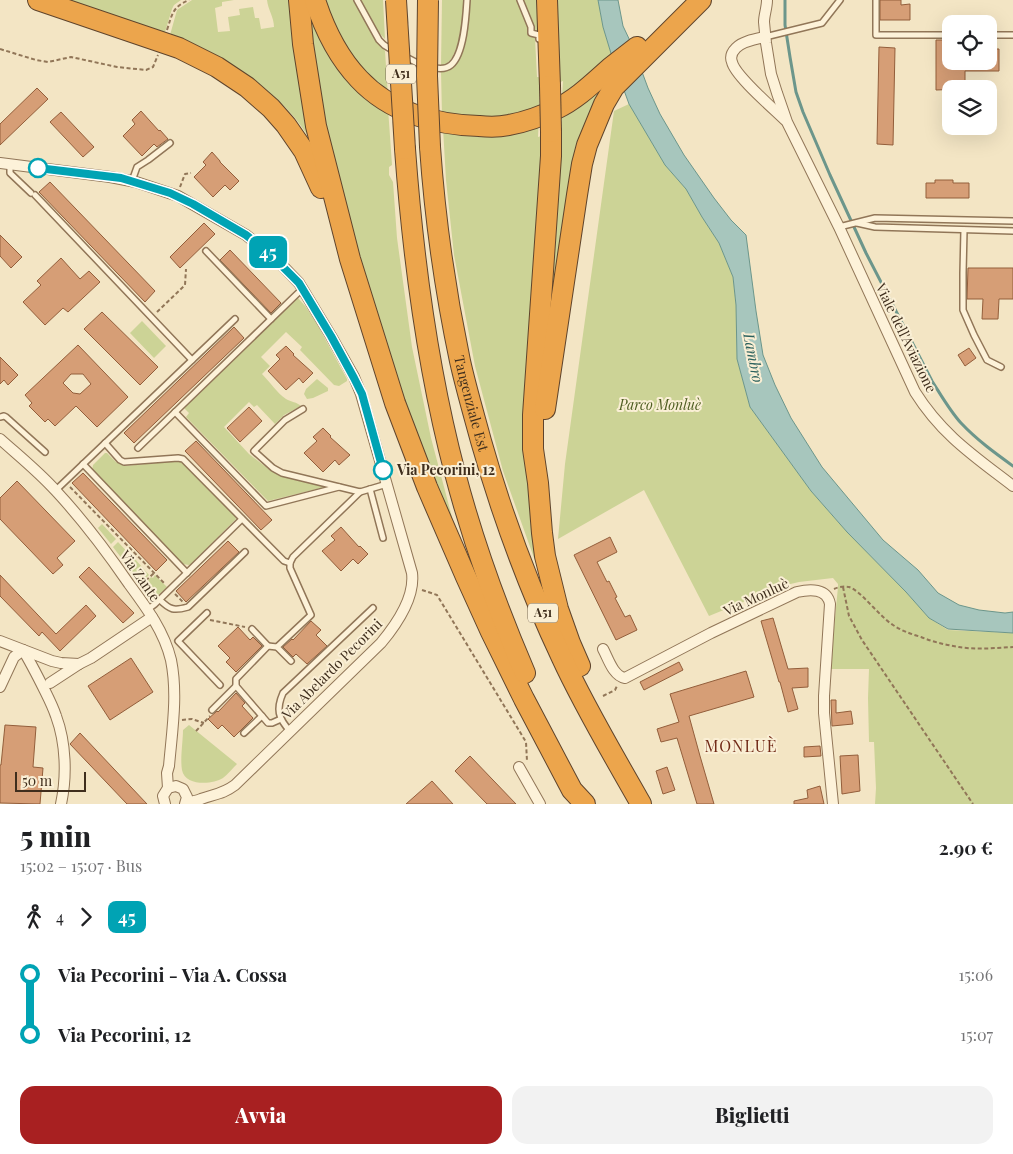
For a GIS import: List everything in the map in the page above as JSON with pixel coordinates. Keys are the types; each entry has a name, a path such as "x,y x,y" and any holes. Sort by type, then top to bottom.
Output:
{"highway":[{"path":"38,0 180,48 217,67 246,87 271,108 286,125 304,151 317,177 350,259"},
{"path":"299,0 303,44 316,126 350,259 395,403 466,578 524,699 572,790 585,804"},
{"path":"315,0 325,27 342,58 359,79 396,107 442,123 460,126 509,125 555,110 614,75 699,0"},
{"name":"A51","path":"396,0 405,149 420,302 439,407 455,474 492,592 544,718 590,804"},
{"name":"Tangenziale Est","path":"428,0 427,76 434,196 441,254 460,361 475,420 504,516 527,577 562,658 593,719 641,804"},
{"path":"547,0 551,156 533,415 533,448 542,533 545,556 558,609 570,643 585,678 644,792 648,804"},
{"path":"538,483 544,415 582,164 587,145 610,92 614,75"}],"street":[{"name":"Viale dell'Aviazione","path":"761,0 761,12 764,17"},
{"name":"Viale dell'Aviazione","path":"767,0 764,17 765,37 773,80 787,122 842,226 915,392 924,406 948,434 966,451 1013,486"},
{"name":"Viale dell'Aviazione","path":"765,37 738,46 732,54 732,62 734,68 755,91 787,122"},
{"name":"Via Abelardo Pecorini","path":"5,164 132,181 177,196 254,240 299,283 331,336 362,394 412,573 412,586 400,617 381,643 235,785 221,793 185,804"},
{"name":"Via Zante","path":"0,440 60,490 97,538 150,613 164,639 171,660 174,687 169,766 176,788 187,797 185,804"},
{"name":"Via Monluè","path":"603,649 615,672 624,678 711,633 797,592 815,590 826,595"},
{"path":"826,595 829,599 830,610 824,713 834,804"},
{"path":"50,683 91,658 150,613"},
{"path":"0,641 52,661 79,664"},
{"path":"0,687 14,657 23,650"},
{"path":"23,650 55,712 60,726 65,774 61,804"},
{"path":"519,767 540,804"},
{"name":"Via Zante","path":"165,804 163,796 176,788"},
{"path":"176,788 212,796"}],"lane":[{"path":"357,0 370,25 384,45 414,62 438,69 450,66 455,60 462,42 467,0"},
{"path":"520,0 532,33 539,35 539,42"},
{"path":"765,37 822,23 840,0"},
{"path":"876,0 876,35 942,35"},
{"path":"997,35 1013,35"},
{"path":"132,181 137,167 170,143"},
{"path":"5,164 10,172 192,360"},
{"path":"842,226 875,218 1013,221"},
{"path":"854,223 875,227 1013,231"},
{"path":"964,230 963,310 987,360 1001,367"},
{"path":"206,250 270,319"},
{"path":"138,448 298,293"},
{"path":"60,490 83,464 235,319"},
{"path":"303,409 285,420 254,451 273,468 282,473 360,492"},
{"path":"175,412 266,506 341,486"},
{"path":"0,417 6,417 45,452"},
{"path":"105,444 124,462 183,459 284,561 290,563"},
{"path":"83,464 187,573"},
{"path":"277,647 311,614 290,568 293,557 360,492 387,484"},
{"path":"370,489 383,538"},
{"path":"150,613 170,589 242,519"},
{"path":"160,600 172,610 188,607 245,552"},
{"path":"291,731 281,719 278,708 283,693 373,608"},
{"path":"175,648 178,642 207,613"},
{"path":"252,629 268,646 277,647 291,661"},
{"path":"178,642 220,685"},
{"path":"268,646 236,679 236,686 268,723 281,719"},
{"path":"212,710 236,686"},
{"path":"244,733 262,716"}],"path":[{"path":"167,32 172,12 180,4 189,0"},
{"path":"0,48 48,62 71,57 117,67 146,70 153,67 159,52"},
{"path":"177,196 185,174 191,173"},
{"path":"151,318 185,284 186,269"},
{"path":"60,490 69,486 188,607"},
{"path":"135,592 154,573"},
{"path":"826,595 832,589 843,587 852,589 892,624 917,636 943,644 960,648 1013,647"},
{"path":"843,587 849,616 862,640 973,804"},
{"path":"422,590 437,595 526,742"},
{"path":"214,620 252,629"},
{"path":"603,696 615,690"},
{"path":"196,731 210,716 212,710"},
{"path":"173,722 192,719 204,723"}],"green space":[{"path":"67,0 181,0 172,9 165,32"},
{"path":"192,0 234,0 222,2 222,6 215,8 218,32 230,31 228,17 240,15 239,9 253,7 255,18 259,18 261,29 274,27 267,0 294,0 309,137 282,104 254,80 221,59 170,35 177,10"},
{"path":"310,0 388,108 392,165 389,167 389,175 393,182 397,238 412,347 431,438 452,517 448,518 409,418 358,257 311,62"},
{"path":"321,0 355,0 368,26 385,51 388,97 357,69"},
{"path":"361,0 383,0 385,39 374,26"},
{"path":"442,0 464,0 456,48 447,63 441,66"},
{"path":"470,0 517,0 527,23 530,36 535,38 537,77 546,78 546,88 540,91 539,108 502,119 442,116 441,71 451,69 461,53 468,28"},
{"path":"522,0 541,0 542,34 534,31"},
{"path":"555,0 598,0 603,27 613,60 562,96 563,81 558,83"},
{"path":"609,77 543,363 557,129 561,127 562,111"},
{"name":"Parco Monluè","path":"629,104 665,165 686,189 719,243 733,277 736,305 737,359 750,407 779,447 811,491 847,532 929,618 948,630 1013,633 1013,804 875,804 874,742 869,742 869,669 830,669 838,587 833,578 782,586 709,616 644,490 558,539 565,464 614,111"},
{"path":"539,118 538,137 547,134 529,422 544,586 503,471 475,366 454,255 443,128"},
{"path":"298,298 317,324 347,381 339,386 334,385 300,350 302,347 286,332 261,357 270,366 262,374 283,397 301,406 284,415 275,424 257,405 254,407 249,402 224,427 249,454 271,471 279,475 329,486 268,501 186,417 189,413 184,408"},
{"path":"142,321 166,346 154,358 130,333"},
{"path":"317,379 328,388 328,391 307,399 304,394 306,389"},
{"path":"105,453 116,462 126,466 183,462 235,515 236,519 191,564 183,564 92,470 93,465"},
{"path":"102,524 116,539 111,544 98,528"},
{"path":"118,542 132,557 126,564 113,547"},
{"path":"135,559 149,575 140,584 127,566"},
{"path":"155,575 167,587 152,600 142,587"},
{"path":"189,725 237,764 223,778 212,782 199,783 188,779 184,775 181,761 183,730"}],"water":[{"name":"Lambro","path":"598,0 618,0 623,26 660,114 684,155 714,198 731,220 746,235 763,355 791,418 822,467 883,540 918,570 938,593 959,605 979,610 1013,612 1013,633 948,629 929,618 847,532 811,491 750,407 737,359 736,305 733,277 719,243 686,189 665,165 629,104 603,27"}],"building":[{"path":"880,0 901,0 901,5 910,4 910,20 880,20"},
{"path":"936,40 942,40 942,70 997,70 997,49 999,49 999,71 965,71 965,80 942,80 942,90 936,90"},
{"path":"879,47 895,48 893,145 877,144"},
{"path":"37,88 48,99 0,145 0,124"},
{"path":"141,111 168,139 157,147 154,144 142,156 123,136 135,124 132,120"},
{"path":"61,112 94,147 83,157 50,122"},
{"path":"212,152 239,181 230,190 225,185 213,197 194,177 206,165 203,162"},
{"path":"935,180 953,180 953,183 969,183 969,198 926,198 926,183 935,183"},
{"path":"50,182 155,291 145,302 39,192"},
{"path":"204,223 215,234 180,268 170,257"},
{"path":"0,235 22,257 11,268 0,256"},
{"path":"230,250 281,303 271,313 220,260"},
{"path":"61,258 80,279 89,271 100,282 68,312 63,308 45,325 23,302 41,285 37,281"},
{"path":"968,268 1013,268 1013,299 999,299 998,319 982,319 983,299 967,299"},
{"path":"102,312 158,367 140,385 84,329"},
{"path":"234,327 244,338 134,443 124,433"},
{"path":"78,345 128,397 97,427 76,406 55,426 48,419 45,422 29,406 32,403 25,395","holes":["71,374 83,374 91,384 80,394 73,393 63,383"]},
{"path":"286,346 313,373 303,383 299,378 286,390 268,371 280,359 276,355"},
{"path":"969,348 976,358 965,366 958,355"},
{"path":"0,357 18,375 8,385 4,380 0,384"},
{"path":"249,407 262,421 240,442 227,428"},
{"path":"323,428 350,455 339,465 335,460 323,472 304,453 317,441 313,437"},
{"path":"196,441 272,520 261,530 185,451"},
{"path":"83,473 167,560 156,571 72,483"},
{"path":"17,481 75,541 57,558 63,565 53,574 0,519 0,498"},
{"path":"341,527 368,554 358,564 353,559 341,571 322,551 335,540 331,536"},
{"path":"610,537 617,552 597,562 607,582 609,581 625,617 630,615 637,630 616,640 574,555"},
{"path":"228,541 239,552 186,602 176,591"},
{"path":"89,567 134,613 123,623 79,577"},
{"path":"0,575 56,634 86,605 96,616 60,651 42,632 39,636 0,596"},
{"path":"773,618 788,669 808,668 808,687 792,688 798,709 788,712 761,621"},
{"path":"311,621 321,630 316,635 327,646 307,664 296,654 293,657 283,647 293,640"},
{"path":"238,627 250,640 253,637 262,646 236,672 226,662 230,658 218,646"},
{"path":"131,658 153,692 110,720 88,686"},
{"path":"679,662 683,670 644,690 640,682"},
{"path":"746,671 754,697 689,716 714,804 697,804 677,738 661,742 657,729 679,722 670,694"},
{"path":"236,693 245,703 242,706 253,718 234,737 222,725 218,729 208,719 218,712"},
{"path":"831,700 836,700 836,713 851,711 853,724 832,726"},
{"path":"5,725 36,727 33,767 43,768 40,804 0,803 0,765"},
{"path":"80,733 147,804 127,804 70,744"},
{"path":"820,746 821,756 804,757 804,747"},
{"path":"858,755 860,791 842,794 840,756"},
{"path":"470,756 516,804 487,804 455,771"},
{"path":"667,767 675,790 663,794 656,771"},
{"path":"432,781 453,804 406,804"},
{"path":"820,786 824,804 794,804 794,801 808,798 807,790"}],"waterway":[{"path":"785,0 785,25 796,92 830,175 866,253 932,381 949,408 973,435 1013,466"}],"bus line":[{"name":"45","path":"38,168 121,178 178,196 254,240 276,259 299,283 354,378 362,394 383,470"}],"place":[{"name":"Via Pecorini, 12","path":"383,470"}],"district":[{"name":"MONLUÈ","path":"741,746"}]}
